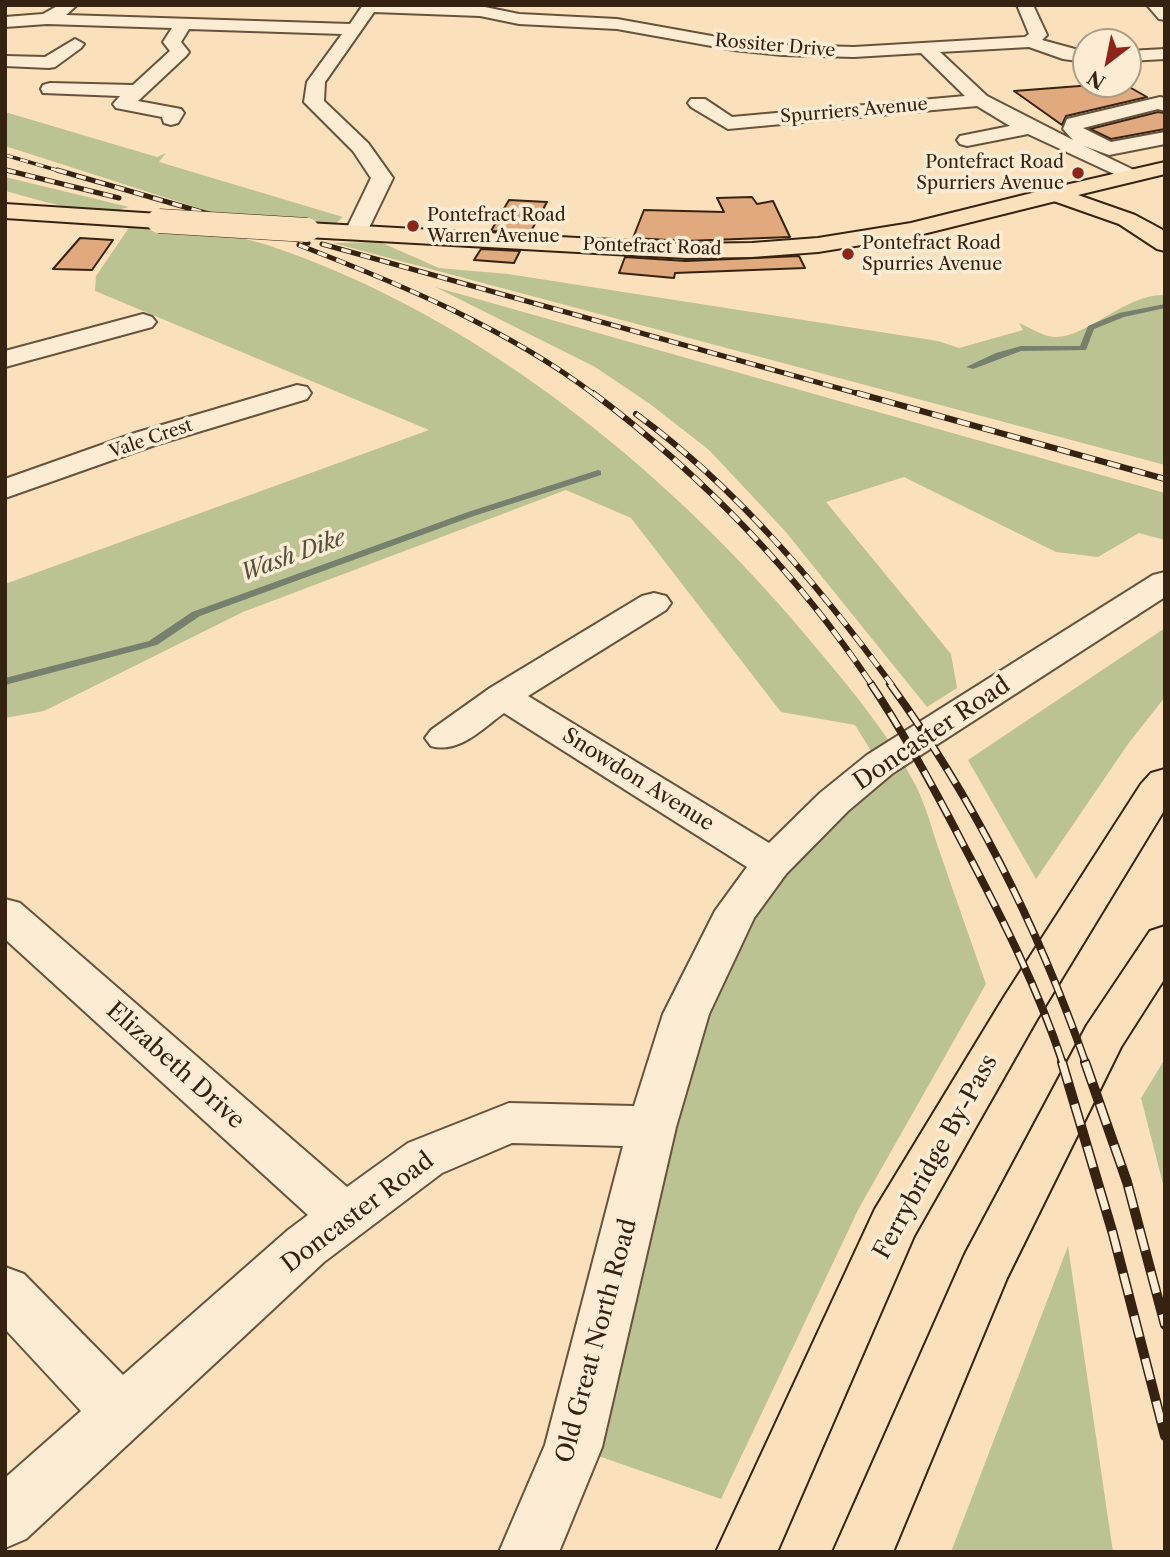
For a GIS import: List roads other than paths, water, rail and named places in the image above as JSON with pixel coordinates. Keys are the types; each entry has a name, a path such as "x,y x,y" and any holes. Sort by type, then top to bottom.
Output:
{"main road":[{"name":"Pontefract Road","path":"5,211 686,251 752,250 818,245 911,230 1129,175 1162,171"},
{"path":"1140,204 1147,186 1162,171"},
{"path":"1087,186 1128,203 1140,204"},
{"path":"1056,194 1122,216 1160,239"},
{"path":"1140,204 1160,239"},
{"name":"Ferrybridge By-Pass","path":"746,1552 893,1225 1020,1009 1155,793 1165,782"},
{"path":"863,1552 984,1271 1103,1038 1165,942"}],"street":[{"path":"47,19 71,5"},
{"path":"1025,5 1038,36 1030,42"},
{"path":"1156,5 1165,15"},
{"path":"356,232 382,178 361,148 314,102 316,82 371,6"},
{"name":"Rossiter Drive","path":"371,6 483,8 519,19 654,28 734,45 782,50 854,52 1030,42"},
{"path":"5,22 47,19 353,29"},
{"path":"130,98 180,52 172,42 183,25"},
{"path":"1030,42 1072,55"},
{"path":"5,61 49,63 75,44"},
{"path":"926,49 980,100 1030,128 1129,175"},
{"path":"1142,55 1165,54"},
{"path":"50,89 130,98 174,113 171,119"},
{"name":"Spurriers Avenue","path":"696,100 729,130 980,100"},
{"path":"1162,171 1081,137 1073,129 1074,123 1160,103 1165,105"},
{"path":"967,140 1030,128"},
{"path":"1109,149 1165,138"},
{"path":"5,359 143,322"},
{"name":"Vale Crest","path":"5,489 145,439 298,393"},
{"name":"Doncaster Road","path":"5,1518 306,1246 425,1158 509,1123 652,1127 686,1014 736,912 772,864 834,802 880,764 1165,582"},
{"path":"444,738 503,696 654,603"},
{"name":"Snowdon Avenue","path":"503,696 772,864"},
{"name":"Elizabeth Drive","path":"5,914 345,1217"},
{"name":"Old Great North Road","path":"529,1552 573,1447 652,1127"},
{"path":"5,1291 121,1413"}],"waterway":[{"name":"Wash Dike","path":"970,367 1021,349 1083,348 1091,328 1122,315 1165,306"},
{"name":"Wash Dike","path":"5,682 153,643 196,614 471,514 598,473"}],"railway":[{"path":"5,155 63,172"},
{"path":"5,170 13,172"},
{"path":"6,170 119,198"},
{"path":"57,170 264,230"},
{"path":"255,227 308,243"},
{"path":"322,244 863,395"},
{"path":"299,245 452,310 526,349 595,395"},
{"path":"593,393 672,457 745,527 812,603 872,685"},
{"path":"857,393 1165,479"},
{"path":"636,414 673,443 742,506 805,575 892,685"},
{"path":"871,684 920,764 992,899 1030,980 1063,1064"},
{"path":"890,684 949,773 1002,867 1047,964 1086,1064"},
{"path":"1062,1062 1113,1234 1165,1436"},
{"path":"1085,1062 1127,1182 1165,1325"}],"place":[{"name":"Pontefract Road Spurriers Avenue","path":"1078,173"},
{"name":"Pontefract Road Warren Avenue","path":"413,226"},
{"name":"Pontefract Road Spurries Avenue","path":"848,254"}]}
